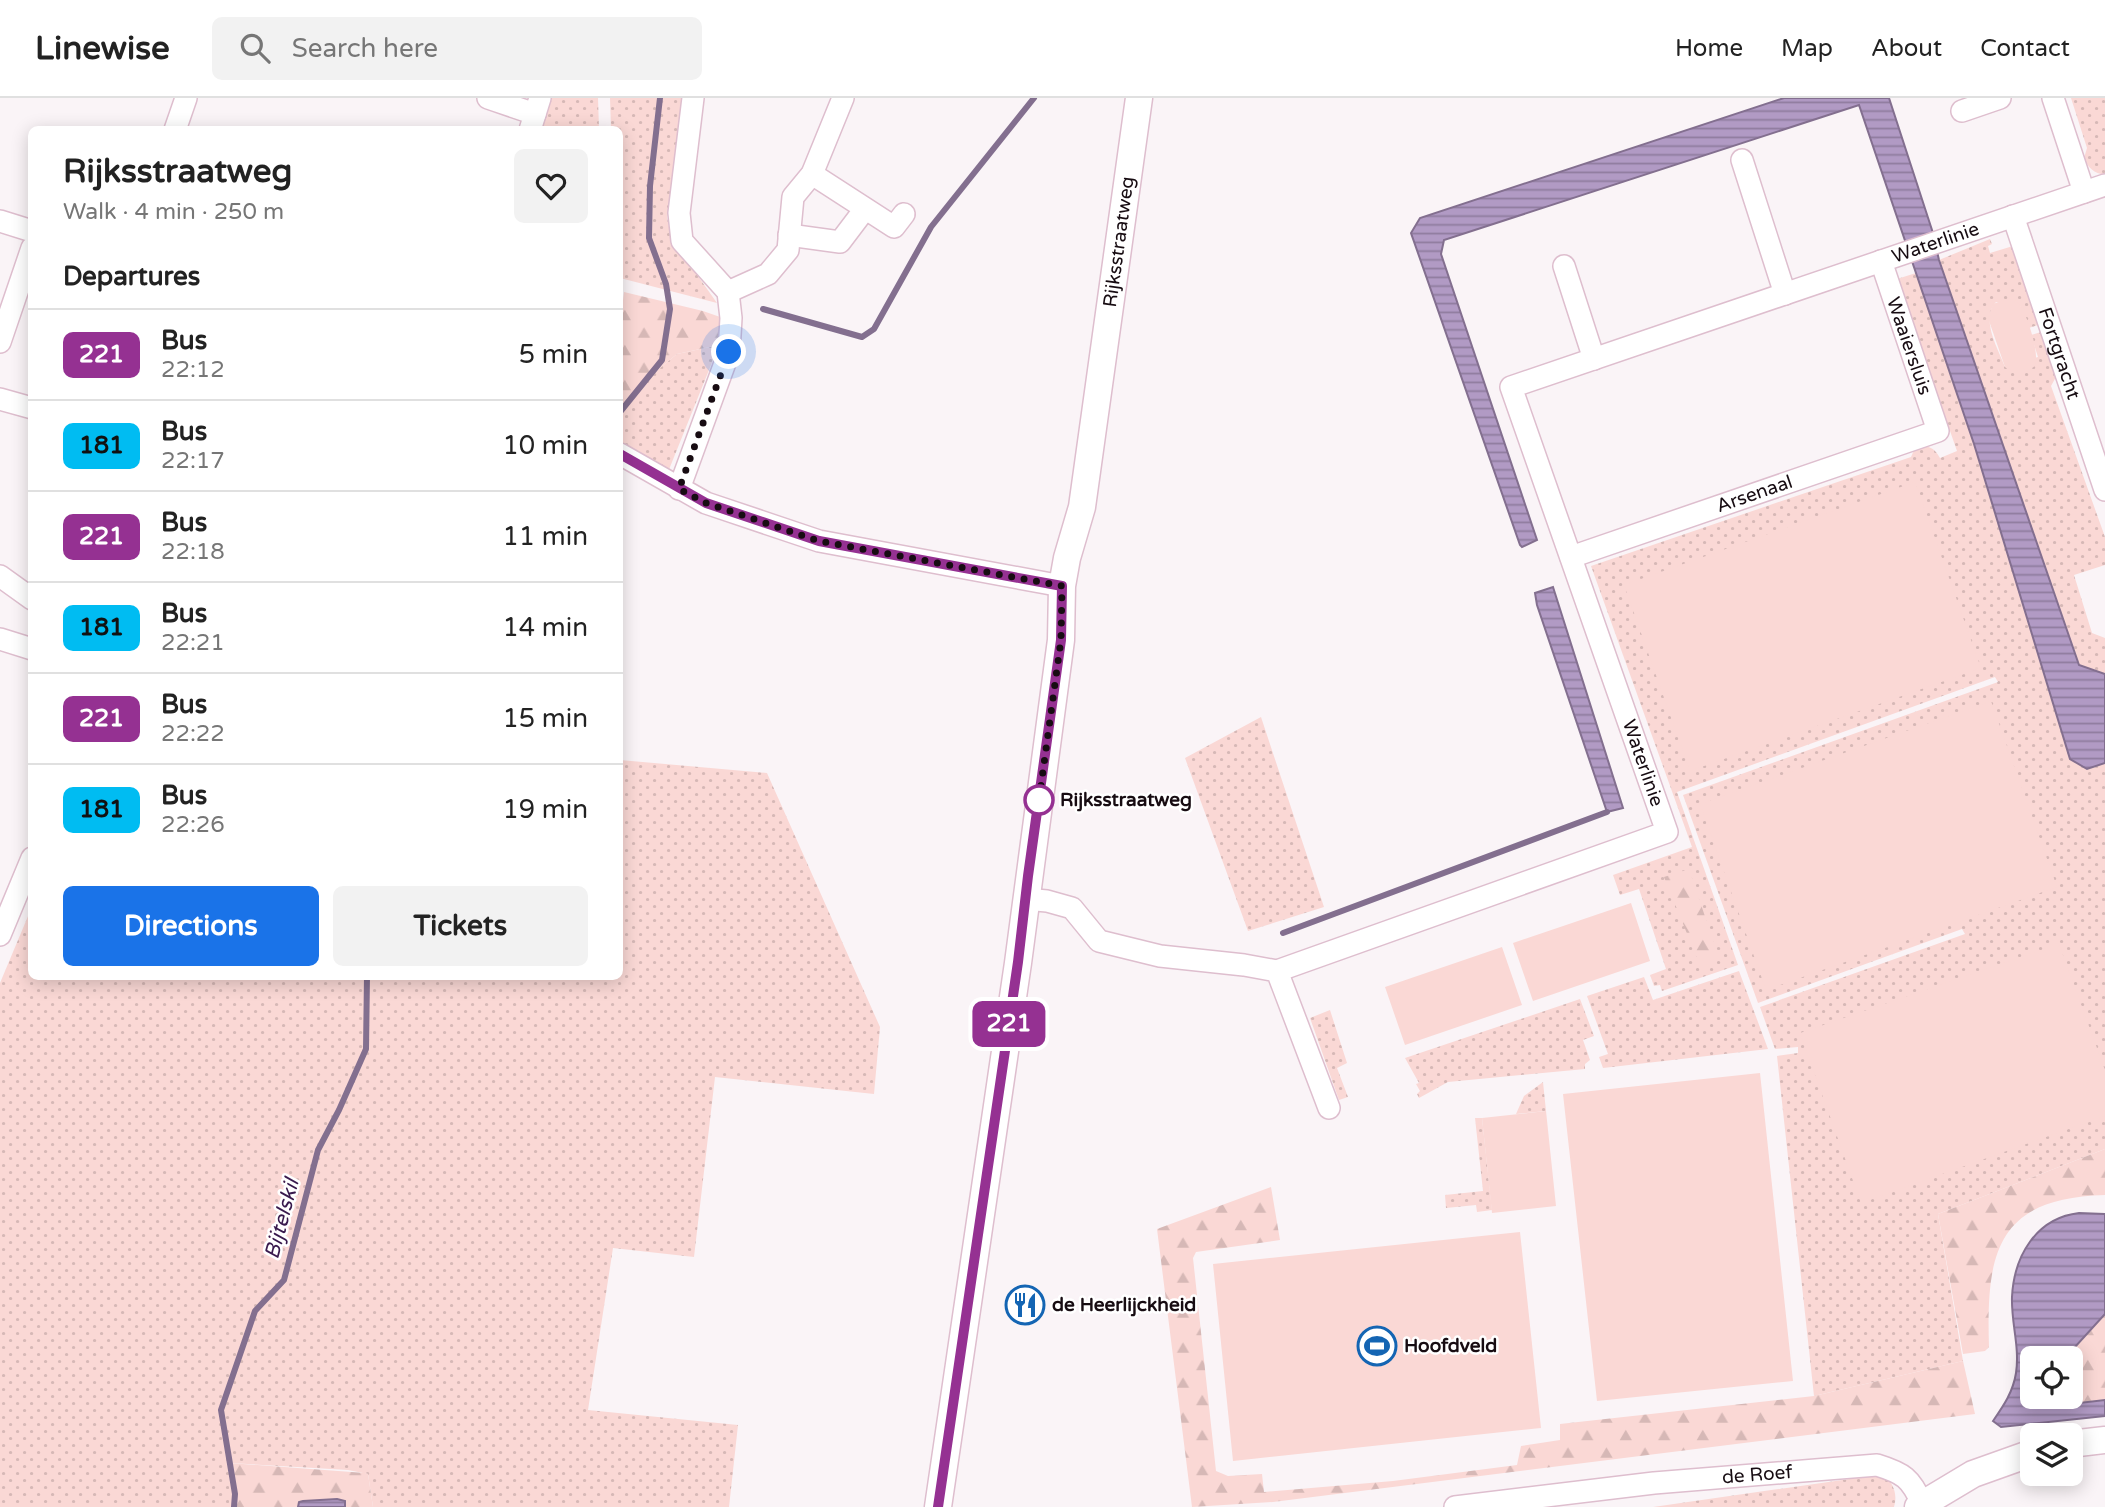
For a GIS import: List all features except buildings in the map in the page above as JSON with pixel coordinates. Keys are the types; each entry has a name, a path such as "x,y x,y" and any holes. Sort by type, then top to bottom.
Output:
{"street":[{"path":"176,126 186,98"},
{"path":"488,98 535,114"},
{"path":"679,489 729,352 731,318 728,292 682,241 679,213 693,98"},
{"path":"728,292 768,274 789,250 793,197 811,174 843,98"},
{"name":"Rijksstraatweg","path":"938,1507 1018,962 1061,640 1062,586 1082,507 1139,98"},
{"path":"1962,111 2000,98"},
{"path":"2053,98 2084,192"},
{"path":"1742,160 1785,294"},
{"path":"811,174 894,228 904,214"},
{"name":"Waterlinie","path":"1025,899 1047,901 1072,908 1099,941 1160,956 1277,971 1667,832 1511,387 2105,184"},
{"path":"789,234 840,242 865,209"},
{"name":"Fortgracht","path":"2013,216 2105,490"},
{"path":"0,221 28,230"},
{"name":"Waaiersluis","path":"1891,258 1938,430"},
{"path":"0,342 28,260"},
{"path":"1564,266 1594,359"},
{"path":"0,399 28,407"},
{"name":"Arsenaal","path":"1571,557 1938,430"},
{"path":"623,456 706,503 819,541 1062,586"},
{"path":"0,576 28,596"},
{"path":"0,639 28,648"},
{"path":"0,935 28,868"},
{"path":"1277,971 1329,1108"},
{"path":"2083,1443 2105,1440"},
{"name":"de Roef","path":"1455,1507 1654,1483 1877,1465 1898,1472 1914,1485 1920,1505 1973,1474 2020,1457"}],"green space":[{"path":"547,98 598,98 599,126 538,126"},
{"path":"610,98 684,98 667,217 671,238 717,303 623,279 623,126 611,126"},
{"path":"2071,98 2105,98 2105,175 2087,165 2084,158 2087,148"},
{"path":"1990,239 1990,253 2013,246 2038,325 2029,328 2020,306 1996,302 1990,317 1995,343 2005,367 2038,357 2031,335 2041,332 2056,377 2051,386 2105,537 2105,565 2074,575 2092,633 2105,638 2105,674 2079,665 1939,260"},
{"path":"1916,273 2087,769 2105,763 2105,1149 1938,1214 1963,1361 1814,1396 1777,1056 1798,1053 1798,1047 1775,1049 1760,1007 1965,934 1962,929 1758,1003 1683,795 1998,682 1995,677 1677,792 1738,965 1662,991 1660,985 1654,986 1650,975 1666,969 1639,889 1620,895 1613,875 1692,847 1591,566 1911,457 1915,448 1929,447 1940,458 1957,451 1897,279"},
{"path":"624,292 723,318 719,345 677,354 644,381 623,406"},
{"path":"2007,299 2015,301 2022,308 2034,343 2035,366 2023,374 2011,372 2005,367 1988,318 1993,304"},
{"path":"719,345 668,472 623,448 623,406 644,381 677,354"},
{"path":"1915,482 1981,668 1690,771 1624,585"},
{"path":"1991,701 2057,887 1766,990 1700,804"},
{"path":"1261,717 1324,907 1248,931 1185,758"},
{"path":"623,760 767,773 880,1027 874,1094 715,1077 694,1257 613,1248 588,1410 738,1425 729,1507 373,1507 368,1474 348,1470 230,1463 229,1507 0,1507 0,983 28,916 28,980 623,980"},
{"path":"1689,869 1719,958 1713,964 1701,968 1664,877"},
{"path":"1631,903 1650,961 1533,1001 1513,943"},
{"path":"2059,944 2105,1070 2105,1116 1861,1203 1800,1033"},
{"path":"1502,947 1522,1005 1405,1045 1385,987"},
{"path":"1739,971 1768,1049 1603,1068 1599,1057 1608,1054 1587,996 1644,977 1653,1000"},
{"path":"1580,999 1594,1036 1583,1040 1590,1060 1585,1064 1585,1069 1448,1082 1419,1098 1417,1094 1420,1091 1416,1084 1419,1083 1405,1058"},
{"path":"1330,1010 1347,1063 1337,1068 1348,1097 1339,1100 1310,1018"},
{"path":"1760,1073 1793,1381 1597,1401 1563,1094"},
{"path":"1543,1082 1546,1111 1516,1114 1524,1096"},
{"path":"1546,1111 1556,1206 1492,1213 1482,1118"},
{"path":"1475,1118 1482,1118 1492,1210 1477,1212 1476,1205 1446,1208 1445,1195 1483,1191"},
{"path":"2105,1149 2105,1195 2069,1198 2041,1207 2020,1219 2005,1236 1996,1258 1991,1284 1989,1347 1985,1351 1963,1354 1938,1214"},
{"path":"1271,1187 1280,1240 1196,1252 1193,1258 1216,1471 1228,1476 1262,1474 1264,1492 1393,1481 1517,1465 1521,1446 1560,1440 1560,1424 1814,1396 1963,1361 1975,1414 1273,1502 1192,1507 1157,1229"},
{"name":"Hoofdveld","path":"1520,1232 1541,1428 1233,1461 1213,1264"},
{"path":"2105,1314 2105,1400 2083,1403 2083,1346 2076,1346"},
{"path":"229,1463 365,1473 368,1474 373,1507 345,1507 345,1501 303,1501 299,1502 298,1507 229,1507"},
{"path":"1884,1474 1894,1489 1894,1507 1653,1507"}],"shaded area":[{"path":"1784,98 1889,98 1932,230 1939,260 2079,665 2105,674 2105,763 2087,769 2070,759 1974,444 1859,105 1444,240 1441,254 1537,540 1522,547 1520,545 1411,233 1420,218"},
{"path":"1553,587 1623,808 1607,812 1537,605 1535,593"},
{"path":"2079,1213 2105,1214 2105,1314 2076,1346 2020,1346 2020,1409 2083,1409 2083,1403 2105,1400 2105,1416 2001,1427 1993,1421 2010,1392 2016,1373 2012,1297 2017,1267 2030,1241 2039,1231 2064,1216"},
{"path":"303,1501 345,1501 345,1507 298,1507 299,1502"}],"waterway":[{"name":"Bijtelskil","path":"623,408 662,360 670,309 666,284 649,238 650,186 660,98"},
{"path":"763,309 862,337 874,329 931,227 1034,98"},
{"path":"1283,933 1607,812"},
{"name":"Bijtelskil","path":"234,1507 235,1494 221,1410 255,1311 284,1280 318,1150 366,1049 367,980"}],"bus line":[{"name":"221","path":"623,456 706,503 819,541 1062,586 1061,640 1018,962 938,1507"}],"place":[{"name":"Rijksstraatweg","path":"1039,800"},
{"name":"de Heerlijckheid","path":"1025,1305"},
{"name":"Hoofdveld","path":"1377,1346"}],"route":[{"path":"729,352 679,489 706,503 819,541 1062,586 1061,640 1039,800"}]}
